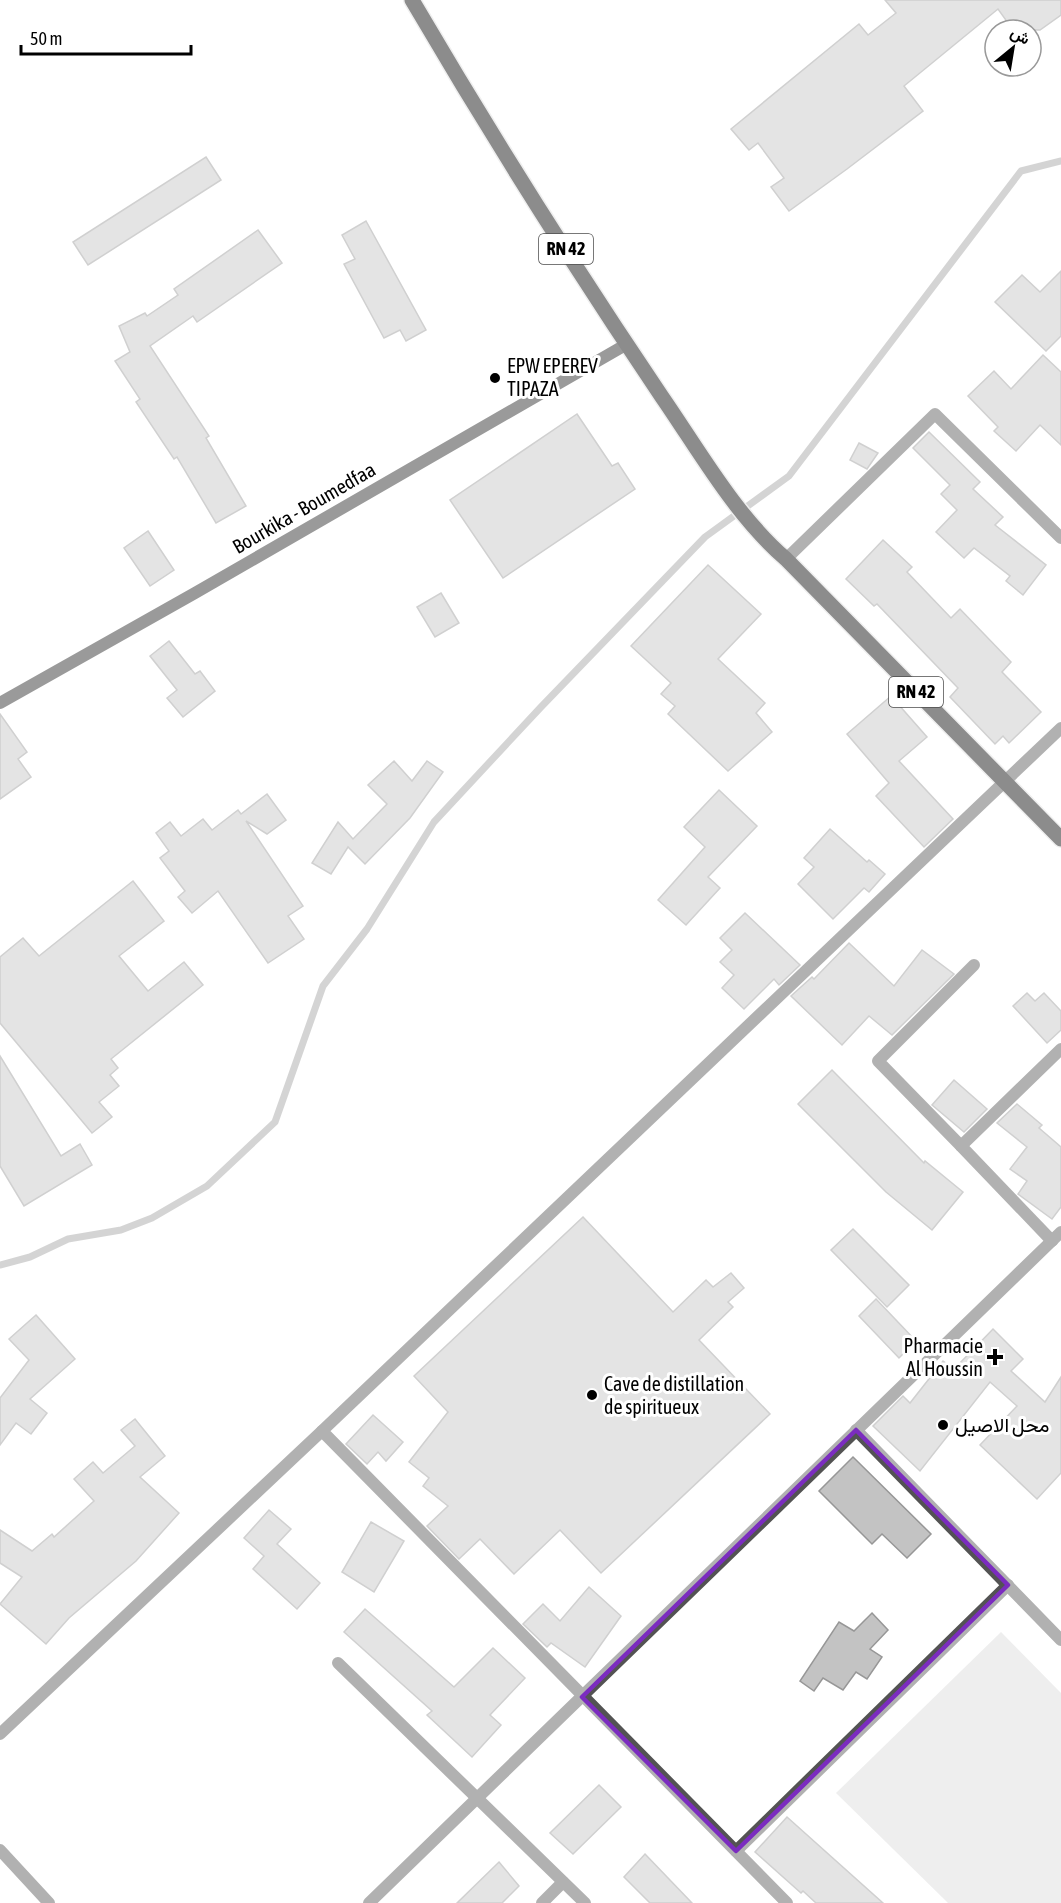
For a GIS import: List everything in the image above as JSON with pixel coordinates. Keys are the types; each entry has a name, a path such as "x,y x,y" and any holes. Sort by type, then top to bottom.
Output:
{"main road":[{"name":"RN 42","path":"412,0 462,86 627,344 728,494 771,546 1061,839"},
{"name":"Bourkika - Boumedfaa","path":"0,703 627,344"}],"street":[{"path":"786,559 935,414 1061,538"},
{"path":"0,1734 1061,728"},
{"path":"369,1903 1057,1236 961,1146 878,1061 974,965"},
{"path":"961,1146 1061,1048"},
{"path":"856,1430 1061,1640"},
{"path":"322,1431 787,1903"},
{"path":"736,1851 1008,1585"},
{"path":"338,1663 585,1903"},
{"path":"0,1850 49,1903"},
{"path":"542,1903 563,1882"}],"highlighted area":[{"path":"856,1430 1008,1585 736,1851 582,1697"}],"shaded area":[{"path":"1001,1632 1061,1693 1061,1903 948,1903 836,1793"}],"building":[{"path":"885,0 1061,0 1061,15 1043,28 1043,18 1004,18 998,9 987,18 983,18 983,21 904,86 923,111 789,211 771,187 784,178 758,143 749,150 731,129 859,24 868,35 896,13"},
{"path":"206,157 221,180 88,265 73,242"},
{"path":"366,221 426,330 406,341 400,330 384,338 344,264 355,259 342,235"},
{"path":"258,230 282,263 197,322 193,316 150,346 209,436 206,438 246,506 216,523 177,457 174,459 136,402 140,399 115,361 130,352 119,326 145,313 147,316 178,295 174,289"},
{"path":"1061,271 1061,336 1046,351 995,302 1022,275 1040,292"},
{"path":"1043,355 1061,372 1061,445 1040,425 1016,451 994,431 998,427 968,396 994,371 1011,389"},
{"path":"577,414 612,466 618,463 635,489 503,578 450,500"},
{"path":"929,432 980,482 973,489 1003,517 995,525 1046,565 1023,595 1006,581 1010,576 974,548 964,558 936,532 957,510 941,494 950,485 913,448"},
{"path":"859,443 878,453 867,469 850,460"},
{"path":"148,531 174,570 150,586 124,548"},
{"path":"883,540 912,567 907,572 951,618 960,609 1011,662 1002,672 1041,712 1009,743 1003,736 995,744 950,697 958,688 877,604 874,606 846,579"},
{"path":"708,565 761,614 718,659 765,703 756,713 772,732 728,771 668,714 675,706 661,694 671,683 631,646"},
{"path":"441,593 459,623 435,637 417,607"},
{"path":"169,641 195,674 200,671 215,691 183,717 167,698 177,690 150,656"},
{"path":"891,696 927,737 899,761 953,819 924,847 876,796 889,783 847,734"},
{"path":"0,714 27,752 18,759 31,777 0,799"},
{"path":"394,761 412,781 427,761 443,772 410,818 365,864 348,847 331,874 312,863 338,822 353,839 387,804 368,785"},
{"path":"719,790 757,826 708,877 720,888 686,925 658,900 705,847 684,827"},
{"path":"267,794 286,820 267,834 246,821 303,906 288,916 304,939 268,963 218,891 192,913 178,897 185,891 160,858 169,851 156,833 170,822 181,836 203,819 212,830 238,810 241,814"},
{"path":"830,829 867,862 869,860 885,874 869,892 864,888 833,919 798,884 814,867 804,858"},
{"path":"133,881 164,921 119,956 148,991 184,962 203,985 111,1059 118,1068 110,1075 119,1086 99,1102 112,1117 92,1133 0,1023 0,957 23,938 39,956"},
{"path":"745,913 800,965 779,985 774,979 744,1009 722,988 734,975 720,962 732,950 720,938"},
{"path":"849,943 894,986 922,950 954,974 892,1035 869,1016 842,1045 791,996 812,977 814,979"},
{"path":"1027,993 1035,1001 1044,993 1061,1011 1061,1030 1047,1043 1013,1006"},
{"path":"0,1056 61,1156 80,1144 92,1165 24,1206 0,1166"},
{"path":"832,1070 924,1163 925,1161 963,1192 932,1230 886,1192 798,1104"},
{"path":"954,1080 987,1109 964,1132 932,1105"},
{"path":"1017,1104 1042,1125 1039,1128 1061,1147 1061,1207 1052,1219 1018,1194 1027,1181 1010,1169 1027,1147 997,1123"},
{"name":"Cave de distillation de spiritueux","path":"583,1217 673,1312 706,1280 713,1287 731,1273 744,1288 728,1302 733,1307 699,1340 770,1414 601,1573 560,1530 514,1574 480,1539 459,1559 427,1526 448,1506 423,1486 429,1478 409,1462 448,1412 414,1376"},
{"path":"853,1229 909,1285 887,1307 831,1250"},
{"path":"876,1299 916,1341 899,1358 859,1316"},
{"path":"36,1315 75,1359 30,1399 47,1413 31,1434 16,1423 0,1445 0,1398 29,1360 9,1339"},
{"path":"993,1329 1023,1359 1011,1371 1045,1402 1061,1377 1061,1473 1037,1499 980,1445 1017,1406 990,1382 920,1471 873,1426 903,1396 910,1403 943,1361 954,1369"},
{"path":"373,1415 403,1442 386,1461 378,1452 367,1464 346,1444"},
{"path":"135,1419 165,1456 140,1477 179,1513 136,1561 69,1618 46,1644 0,1604 22,1577 0,1563 0,1530 32,1551 52,1534 54,1537 94,1501 74,1479 93,1462 103,1473 135,1446 121,1430"},
{"path":"853,1457 931,1534 907,1558 882,1534 872,1544 819,1491"},
{"path":"269,1510 291,1529 277,1544 320,1583 297,1609 253,1569 264,1556 244,1538"},
{"path":"371,1522 404,1541 374,1592 342,1572"},
{"path":"589,1587 621,1616 585,1667 551,1643 547,1647 523,1624 543,1604 560,1621"},
{"path":"365,1609 454,1687 493,1648 525,1678 490,1715 501,1725 472,1757 427,1715 432,1711 344,1632"},
{"path":"872,1613 888,1630 870,1649 882,1657 867,1679 856,1672 843,1690 823,1678 814,1691 800,1681 839,1622 854,1631"},
{"path":"599,1785 621,1807 573,1854 550,1833"},
{"path":"787,1817 883,1903 816,1903 803,1891 801,1893 755,1852"},
{"path":"645,1854 692,1903 650,1903 624,1877"},
{"path":"499,1862 519,1886 502,1903 457,1903"}],"waterway":[{"path":"0,1265 30,1257 68,1239 121,1230 152,1218 207,1186 275,1122 323,986 367,929 434,822 705,537 789,476 1021,171 1061,161"}],"place":[{"name":"EPW EPEREV TIPAZA","path":"495,378"},
{"name":"Pharmacie Al Houssin","path":"995,1357"},
{"name":"Cave de distillation de spiritueux","path":"592,1395"},
{"name":"محل الاصيل","path":"943,1425"}]}
